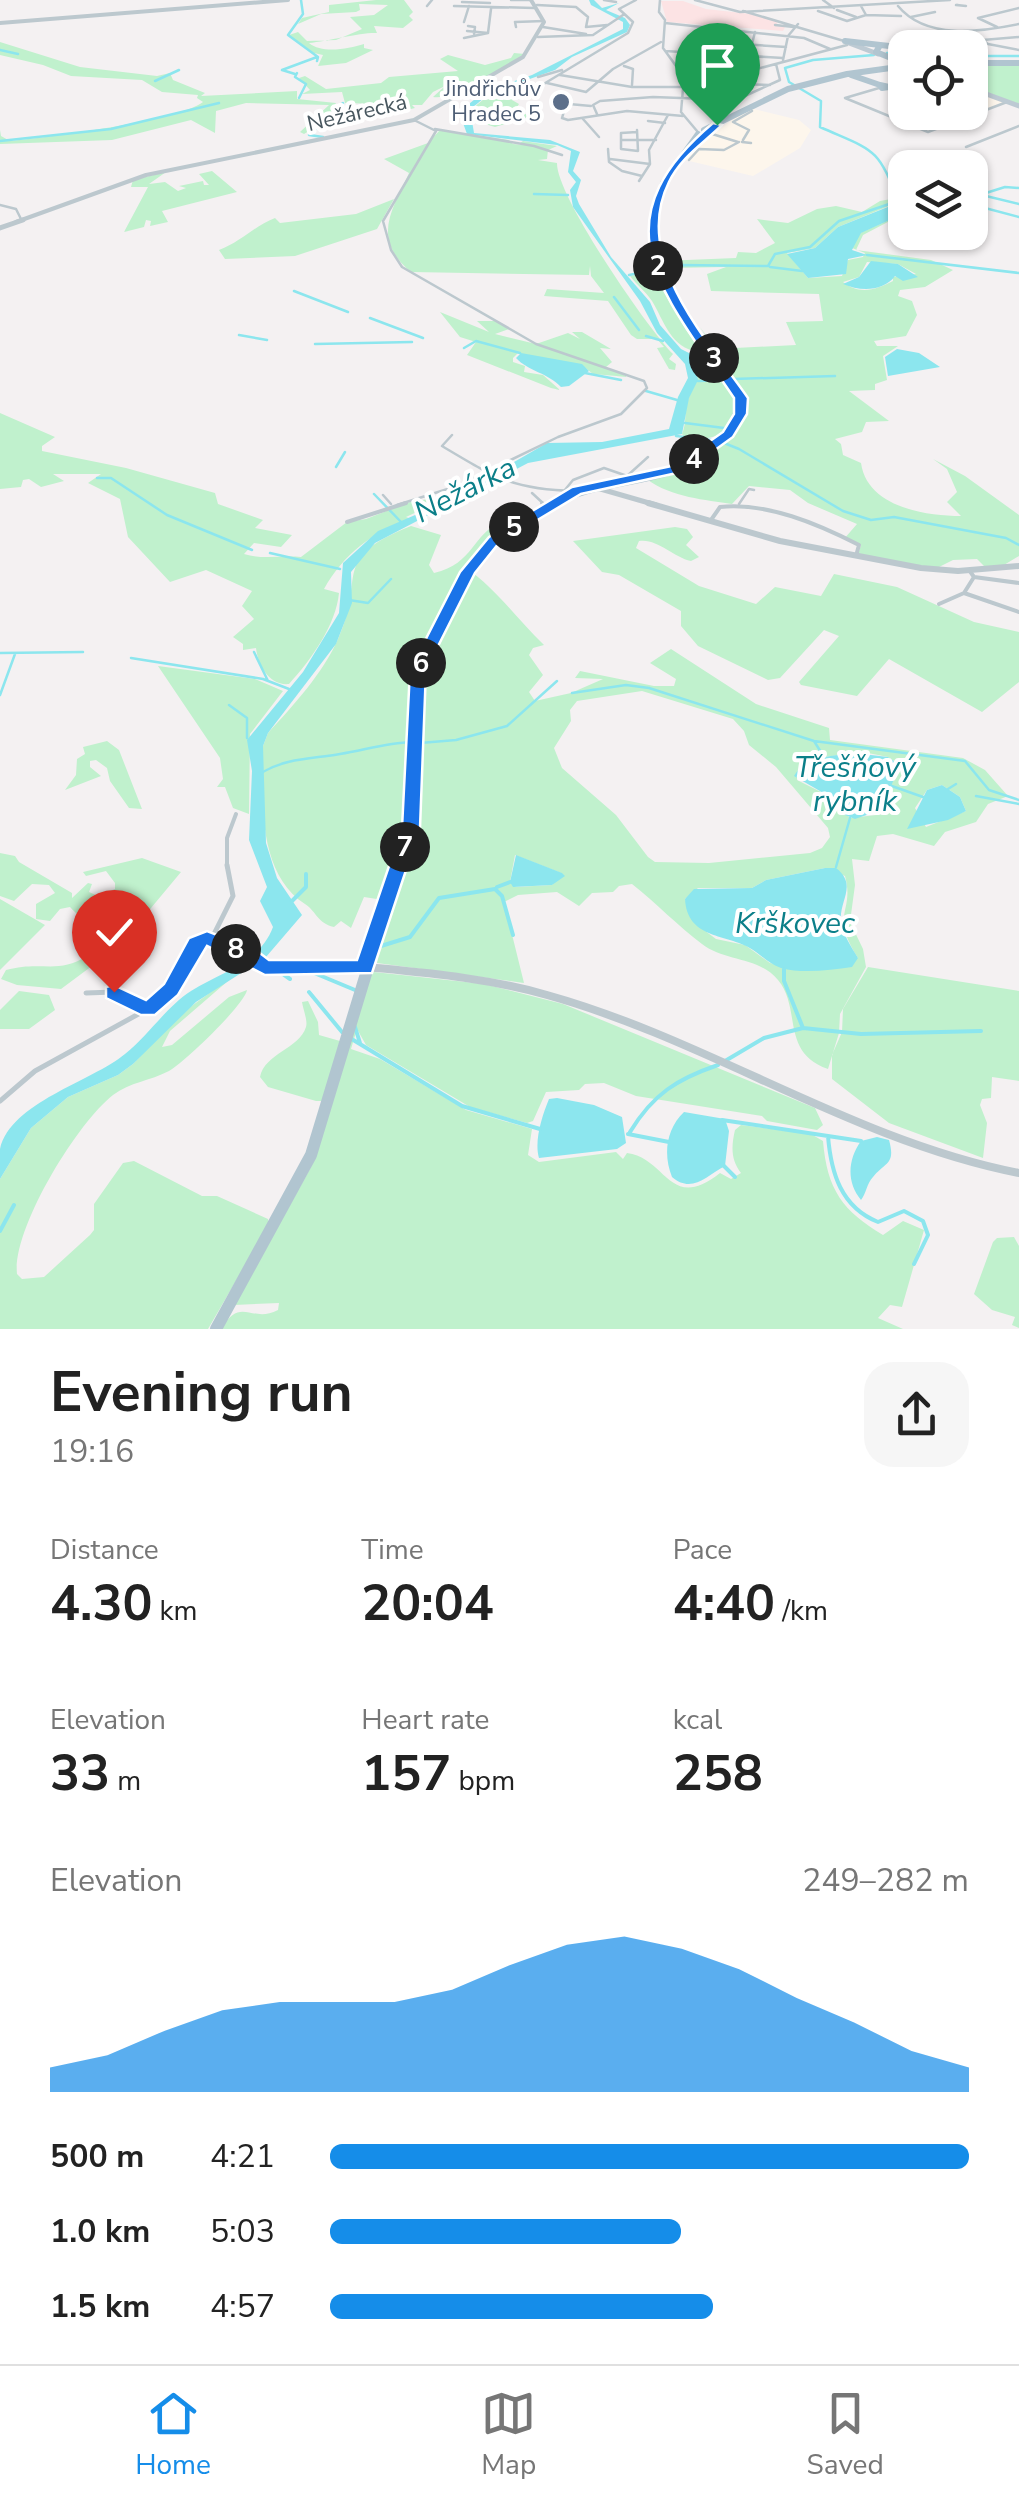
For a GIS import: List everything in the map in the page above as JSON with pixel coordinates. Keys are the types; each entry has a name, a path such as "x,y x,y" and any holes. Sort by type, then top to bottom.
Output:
{"main road":[{"path":"846,43 888,57"},
{"path":"865,47 888,47"},
{"path":"883,47 875,50 888,56"},
{"path":"988,62 1019,63"},
{"path":"216,1329 311,1155 365,967 411,828 418,670 468,572 494,540 575,491 681,468 728,434 742,408 739,395 674,300 655,255 652,228 663,183 702,132 758,100 835,76 888,66"},
{"path":"866,79 862,74 874,69"},
{"path":"835,76 888,85"},
{"path":"988,95 1019,106"}],"street":[{"path":"0,23 288,0"},
{"path":"427,6 432,0"},
{"path":"511,0 531,0 538,6 541,29 548,35 593,35 622,15"},
{"path":"604,0 616,2"},
{"path":"531,97 571,66 628,33 633,22 622,15 620,7 636,0"},
{"path":"660,0 665,23 662,42 682,71 683,116"},
{"path":"695,0 846,43"},
{"path":"823,0 859,18"},
{"path":"844,0 866,15"},
{"path":"741,10 814,10 950,0"},
{"path":"490,4 463,1 454,6 576,6 588,17 586,26 608,25"},
{"path":"912,17 935,12 918,4"},
{"path":"899,5 902,16"},
{"path":"899,5 912,17"},
{"path":"470,6 466,26 474,34 488,34"},
{"path":"997,27 978,18 1019,8"},
{"path":"488,34 491,9"},
{"path":"814,10 847,21 866,15 902,16 936,26"},
{"path":"902,16 962,30"},
{"path":"516,27 515,22 593,35"},
{"path":"665,23 804,38 830,50"},
{"path":"976,30 1019,23"},
{"path":"975,30 1019,23"},
{"path":"775,25 796,26"},
{"path":"783,60 788,36 796,26"},
{"path":"692,52 701,27"},
{"name":"Nežárecká","path":"0,228 139,177 414,120 515,63 528,53 541,29"},
{"path":"707,82 721,29"},
{"path":"749,56 755,32"},
{"path":"464,38 488,34"},
{"path":"988,40 1019,37"},
{"path":"696,41 786,47"},
{"path":"547,83 586,92 621,65 662,42"},
{"path":"558,75 632,87 684,86 846,43"},
{"path":"988,43 1019,50"},
{"path":"666,51 783,60"},
{"path":"593,106 598,118 562,119 564,108 593,106 600,101 737,100 781,77 776,64"},
{"path":"621,65 633,69 632,87"},
{"path":"538,77 571,66"},
{"path":"724,100 724,87 731,83 772,85"},
{"path":"882,86 845,98 928,132 1007,102"},
{"path":"561,93 566,88"},
{"path":"687,156 699,149 724,150 739,140 749,130 733,122 752,111"},
{"path":"597,114 683,116 702,132 739,140"},
{"path":"608,149 616,168 641,179 650,164 649,150 668,115"},
{"path":"584,119 599,137"},
{"path":"414,120 562,155"},
{"path":"648,121 665,122"},
{"path":"966,147 1019,126"},
{"path":"347,522 391,504 452,488 488,473 526,450 630,409 647,384 608,366 536,344 415,276 396,260 382,225 435,128"},
{"path":"637,131 638,140 638,151 622,150 621,133 637,131"},
{"path":"620,140 656,140"},
{"path":"609,159 650,164"},
{"path":"0,205 16,209 23,222"},
{"path":"452,435 442,446 498,479 538,494 547,508"},
{"path":"564,491 573,480 604,468 631,477 648,457"},
{"path":"592,486 780,541 1019,583"},
{"path":"738,504 750,489 754,490"},
{"path":"538,494 575,491"},
{"path":"383,495 391,504"},
{"path":"711,520 720,507 738,504 839,534 859,546 856,556"},
{"path":"972,574 1019,566"},
{"path":"964,593 972,574"},
{"path":"939,604 964,593 1019,612"},
{"path":"212,938 233,896 227,870 228,838 236,814"},
{"path":"2,1096 41,1065 122,1027 148,1010 171,990 196,943 212,938 262,965 365,967 480,980 549,994 958,1161 1019,1173"},
{"path":"86,993 114,992 148,1010"}],"shaded area":[{"path":"661,1 683,1 706,9 751,14 778,21 776,26 785,27 783,31 667,22"},
{"path":"988,96 1004,102 988,108"},
{"path":"750,108 799,120 811,130 800,148 753,176 685,160 714,132"}],"green space":[{"path":"376,0 404,0 413,12 409,16 413,20 403,28 374,26 377,33 342,37 362,29 350,17 374,15 388,5 359,4 360,10 356,12 321,14 298,24 302,18 329,12 329,5"},
{"path":"298,32 307,41 326,40 309,43 328,49 364,44 364,48 373,50 346,63 318,66 323,55 289,35"},
{"path":"0,42 80,67 157,76 170,73 173,80 205,93 201,96 297,91 297,99 336,103 327,119 337,112 348,112 336,124 319,125 304,134 300,132 329,105 246,103 216,111 215,133 191,120 112,140 0,144 0,130 1,136 10,141 50,136 167,116 203,102 198,95 162,92 142,80 71,76 0,55"},
{"path":"514,53 525,54 454,94 433,97 445,86 433,92 422,105 394,113 375,110 407,105 345,103 342,92 302,94 310,90 299,78 305,76 326,89 381,83 389,77 458,71 440,59 448,55 485,65 511,58"},
{"path":"988,64 1019,64 1019,104 988,93"},
{"path":"525,84 535,89 532,96 521,93 512,100 519,104 513,113 536,115 495,127 478,122 479,118 467,113 490,94"},
{"path":"440,130 509,140 513,144 524,145 520,143 523,141 557,146 548,150 547,159 538,160 557,163 571,203 625,291 673,354 669,359 676,364 675,370 669,369 657,348 664,347 657,339 637,339 631,335 608,301 544,296 547,289 604,293 591,276 590,266 589,275 411,272 398,259 388,235 389,223 409,173 384,159 428,143"},
{"path":"212,171 237,192 162,211 168,222 150,226 151,221 146,220 144,227 124,232 148,187 131,187 133,180 166,172 149,184 165,182 178,191 186,188 179,186 203,181 209,185 199,174"},
{"path":"394,199 377,229 295,256 225,259 219,250 275,218 280,223 356,214"},
{"path":"888,200 888,206 838,227 815,248 787,253 808,278 842,276 848,260 865,253 858,250 931,260 953,270 925,287 900,290 898,296 912,301 917,315 906,336 874,341 877,346 898,346 883,356 887,380 875,384 875,390 849,391 889,421 866,422 862,432 835,439 841,444 843,455 861,463 865,478 874,489 899,506 961,516 947,502 957,492 947,469 933,459 965,476 1019,515 1019,556 1004,565 985,567 977,559 953,560 935,569 858,555 861,545 844,539 857,524 808,503 790,490 749,486 732,504 678,494 648,480 677,470 718,446 745,409 743,395 700,327 716,349 796,345 786,322 823,321 819,294 711,291 707,274 726,267 671,268 667,276 662,261 736,258 738,252 756,253 775,243 757,219 788,223 817,209 836,206 862,212","holes":["867,262 898,264 916,274 893,277 893,281 868,290 855,289 843,282 859,277"]},
{"path":"888,222 863,235 856,250 852,248 860,233"},
{"path":"652,272 686,330 737,403 728,429 714,437 686,439 682,434 698,365 693,351 673,337 652,301 630,276"},
{"path":"440,312 489,332 477,321 498,321 509,329 495,334 536,344 568,333 580,339 572,332 582,332 611,349 600,348 612,362 606,367 628,377 593,374 583,366 518,353 513,358 513,362 525,366 524,372 543,375 560,390 551,388 467,355 476,342 460,337"},
{"path":"0,413 55,437 42,446 42,451 126,468 215,493 218,504 263,520 255,528 292,535 281,547 254,543 244,554 251,556 301,557 347,522 410,502 453,495 372,537 340,565 324,589 339,593 328,630 297,675 289,684 282,684 266,674 256,648 243,650 243,644 233,637 254,619 242,606 252,591 206,570 170,582 128,537 120,499 88,483 101,474 53,474 64,481 41,487 29,479 23,480 21,487 0,489"},
{"path":"502,521 514,522 491,539 413,678 408,821 383,900 364,897 351,928 341,921 334,927 328,925 289,890 270,854 262,789 263,746 268,733 307,689 332,652 346,617 354,571 369,549 411,526 441,535 429,565 434,573 458,563 484,534"},
{"path":"675,527 687,529 693,537 686,545 699,557 691,561 646,541 639,541 636,548 699,586 756,604 775,587 821,596 834,574 897,587 974,622 1019,632 1019,682 982,712 889,659 857,696 801,685 799,682 839,636 824,630 780,678 768,680 698,646 681,626 681,611 619,575 602,572 573,541"},
{"path":"473,573 544,645 533,648 529,655 543,675 529,692 535,701 571,693 603,679 575,678 580,671 654,686 674,686 676,679 650,663 671,649 756,704 829,728 830,740 963,758 985,770 1008,796 988,804 976,822 945,832 934,846 893,834 877,836 869,861 852,859 855,885 850,922 863,949 866,967 840,1014 839,1033 828,1069 803,1052 785,991 770,972 711,950 632,884 619,886 613,892 592,893 579,906 557,892 518,895 504,902 524,983 377,963 406,854 421,671","holes":["642,691 733,719 744,731 749,745 776,767 828,828 830,837 822,848 810,853 709,863 655,862 616,815 562,768 554,748 571,721 570,710 577,701","863,752 888,757 900,765 876,815 850,818 825,794 797,780 799,768 824,757","942,785 960,797 966,811 926,827 915,808 927,790","515,855 561,873 552,885 516,887 510,882","825,868 845,876 845,931 858,958 803,970 770,963 745,945 716,939 696,924 685,899 698,888 752,888 766,880"]},
{"path":"158,666 255,679 283,691 250,734 249,814 233,808 225,787 217,787 223,779 220,758"},
{"path":"107,741 119,750 142,809 129,808 110,781 107,768 96,760 90,761 90,767 101,776 65,790 76,775 77,759 85,754 83,747"},
{"path":"0,853 15,856 72,893 72,898 88,883 92,884 89,892 98,896 115,889 106,871 86,876 83,872 142,858 181,872 146,914 145,930 154,946 142,957 134,958 103,940 70,907 60,909 50,921 36,919 36,904 55,893 49,885 32,884 14,901 0,896"},
{"path":"0,899 45,925 0,970"},
{"path":"87,956 100,960 61,989 17,985 1,979 6,970 67,965"},
{"path":"868,967 1019,991 1019,1081 992,1077 991,1098 982,1099 980,1105 987,1123 983,1158 889,1123 832,1079 832,1055 842,1032 843,1009"},
{"path":"370,973 484,984 563,1004 815,1108 823,1125 817,1130 767,1121 762,1116 636,1096 604,1083 585,1084 579,1090 546,1092 533,1121 527,1123 470,1107 366,1045 357,1029 351,1049 380,1059 466,1110 532,1129 528,1155 539,1162 616,1152 623,1159 627,1153 640,1157 679,1186 690,1187 720,1173 731,1179 741,1173 733,1148 735,1130 741,1125 811,1134 823,1141 833,1186 857,1217 883,1235 903,1221 924,1230 902,1307 890,1305 878,1318 903,1329 221,1329 228,1319 241,1312 261,1314 278,1310 279,1303 234,1305 310,1169"},
{"path":"236,974 170,1031 162,1047 172,1045 229,997 247,990 213,1033 169,1071 113,1095 82,1128 36,1205 18,1255 17,1274 22,1279 44,1277 94,1230 94,1204 123,1163 134,1161 202,1196 217,1196 268,1219 269,1224 208,1329 0,1329 0,1179 31,1128 68,1097 118,1075 133,1064 179,1015"},
{"path":"19,991 49,995 55,1010 29,1029 0,1029 0,1010"},
{"path":"308,1001 318,1022 319,1035 340,1041 322,1101 268,1087 260,1077 268,1062 302,1034 306,1024 302,1002"},
{"path":"1014,1237 1019,1246 1019,1328 1012,1325 1015,1317 992,1310 974,1294 993,1242"}],"water":[{"path":"589,0 602,8 619,3 606,10 625,18 630,25 627,32 572,57 555,70 490,93 466,113 474,133 550,140 580,152 573,171 581,180 576,196 579,204 611,257 650,302 660,325 681,349 693,355 698,380 689,398 682,434 528,463 375,543 351,572 352,603 336,644 268,733 263,746 266,843 277,878 302,915 266,957 196,1002 133,1064 118,1075 68,1097 31,1128 0,1179 0,1149 19,1118 125,1054 182,998 249,958 267,940 273,927 260,901 267,887 249,840 252,771 247,740 303,672 339,613 343,563 378,531 443,503 547,443 602,442 669,429 688,378 685,364 657,333 640,301 573,207 570,190 576,182 568,172 571,151 557,145 467,134 459,112 485,91 532,75 623,29 623,22 591,5"},
{"path":"888,207 888,221 861,233 852,250 867,255 848,259 846,274 808,278 787,254 815,248 838,227"},
{"path":"871,261 898,264 918,277 903,281 895,276 872,289 843,284 859,277"},
{"path":"897,349 919,353 940,367 888,376 885,357"},
{"path":"521,353 582,364 589,371 569,386 561,387 516,358"},
{"name":"Třešňový rybník","path":"854,753 888,757 900,765 881,810 855,819 840,813 825,794 794,776 812,761"},
{"path":"942,785 960,797 966,811 948,820 907,829 927,790"},
{"path":"516,855 565,876 552,885 513,887 510,882"},
{"name":"Krškovec","path":"836,868 846,881 841,921 858,958 852,967 807,971 781,968 748,947 699,928 687,912 685,899 694,889 752,888 766,880"},
{"path":"549,1099 594,1105 622,1117 626,1143 617,1149 539,1158 541,1121"},
{"path":"684,1112 725,1119 729,1131 725,1166 693,1184 672,1177 668,1160 670,1134"},
{"path":"877,1137 889,1140 890,1159 871,1179 861,1200 851,1178 853,1155 861,1141"}],"waterway":[{"path":"301,0 303,14 288,35 318,57 317,61"},
{"path":"0,50 18,54"},
{"path":"629,275 680,265 768,266 775,254 810,247 839,221 898,201 878,159 862,146 820,127 821,101 789,82 785,68 813,60 874,55"},
{"path":"988,56 1019,56"},
{"path":"295,74 282,70 317,57"},
{"path":"155,81 179,70"},
{"path":"297,73 295,77 306,84 299,98"},
{"path":"0,141 111,129 219,103"},
{"path":"323,137 309,135 343,103"},
{"path":"988,192 1019,188"},
{"path":"534,194 568,195"},
{"path":"988,196 1019,204"},
{"path":"988,209 1019,217"},
{"path":"867,255 1019,273"},
{"path":"770,267 802,271"},
{"path":"294,291 348,312"},
{"path":"614,297 639,330"},
{"path":"370,318 423,338"},
{"path":"239,335 267,340"},
{"path":"646,336 663,341"},
{"path":"464,348 476,341 520,353"},
{"path":"315,344 412,342"},
{"path":"585,373 621,380"},
{"path":"733,379 835,376"},
{"path":"698,381 725,380"},
{"path":"646,391 677,400"},
{"path":"685,423 724,428"},
{"path":"676,436 719,441 739,449 843,511 871,520 894,517 1006,538 1019,545"},
{"path":"336,467 345,452"},
{"path":"97,478 111,478 167,515 252,550"},
{"path":"374,494 403,524"},
{"path":"270,553 340,569"},
{"path":"349,600 368,603 391,579"},
{"path":"0,653 83,652"},
{"path":"254,652 268,681"},
{"path":"0,695 15,654"},
{"path":"131,658 268,681"},
{"path":"268,681 289,689"},
{"path":"420,743 456,740 507,726 557,681"},
{"path":"572,693 626,685 649,688 814,741"},
{"path":"229,705 247,718 247,738"},
{"path":"814,741 965,761 989,790 1019,800"},
{"path":"814,741 824,757"},
{"path":"261,773 289,762 412,742"},
{"path":"948,789 956,784"},
{"path":"889,785 923,797"},
{"path":"976,796 1019,804"},
{"path":"836,867 850,818"},
{"path":"292,901 306,887 306,874"},
{"path":"497,887 510,882"},
{"path":"381,946 410,937 439,898 495,889 502,896 513,935"},
{"path":"276,969 290,979"},
{"path":"784,969 784,981 803,1028"},
{"path":"307,970 355,990"},
{"path":"309,992 342,1032"},
{"path":"355,1027 360,1043"},
{"path":"725,1061 764,1038 803,1028"},
{"path":"803,1028 861,1034 981,1031"},
{"path":"350,1038 462,1106 540,1129"},
{"path":"630,1132 648,1107 667,1090 718,1065"},
{"path":"722,1120 828,1136"},
{"path":"628,1134 669,1142"},
{"path":"828,1136 861,1141"},
{"path":"828,1136 840,1187 865,1216 878,1222 904,1211 923,1221 928,1235 914,1264"},
{"path":"722,1164 735,1177"},
{"path":"0,1231 14,1205"}],"place":[{"name":"Jindřichův Hradec 5","path":"561,102"}],"route":[{"path":"114,992 148,1010 171,990 196,943 207,938 249,956 265,968 365,967 411,828 418,670 468,572 494,540 577,490 681,468 728,434 740,414 741,398 674,300 653,246 653,220 663,183 684,152 717,125"}],"water label":[{"name":"Nežárka","path":"465,490"}]}
